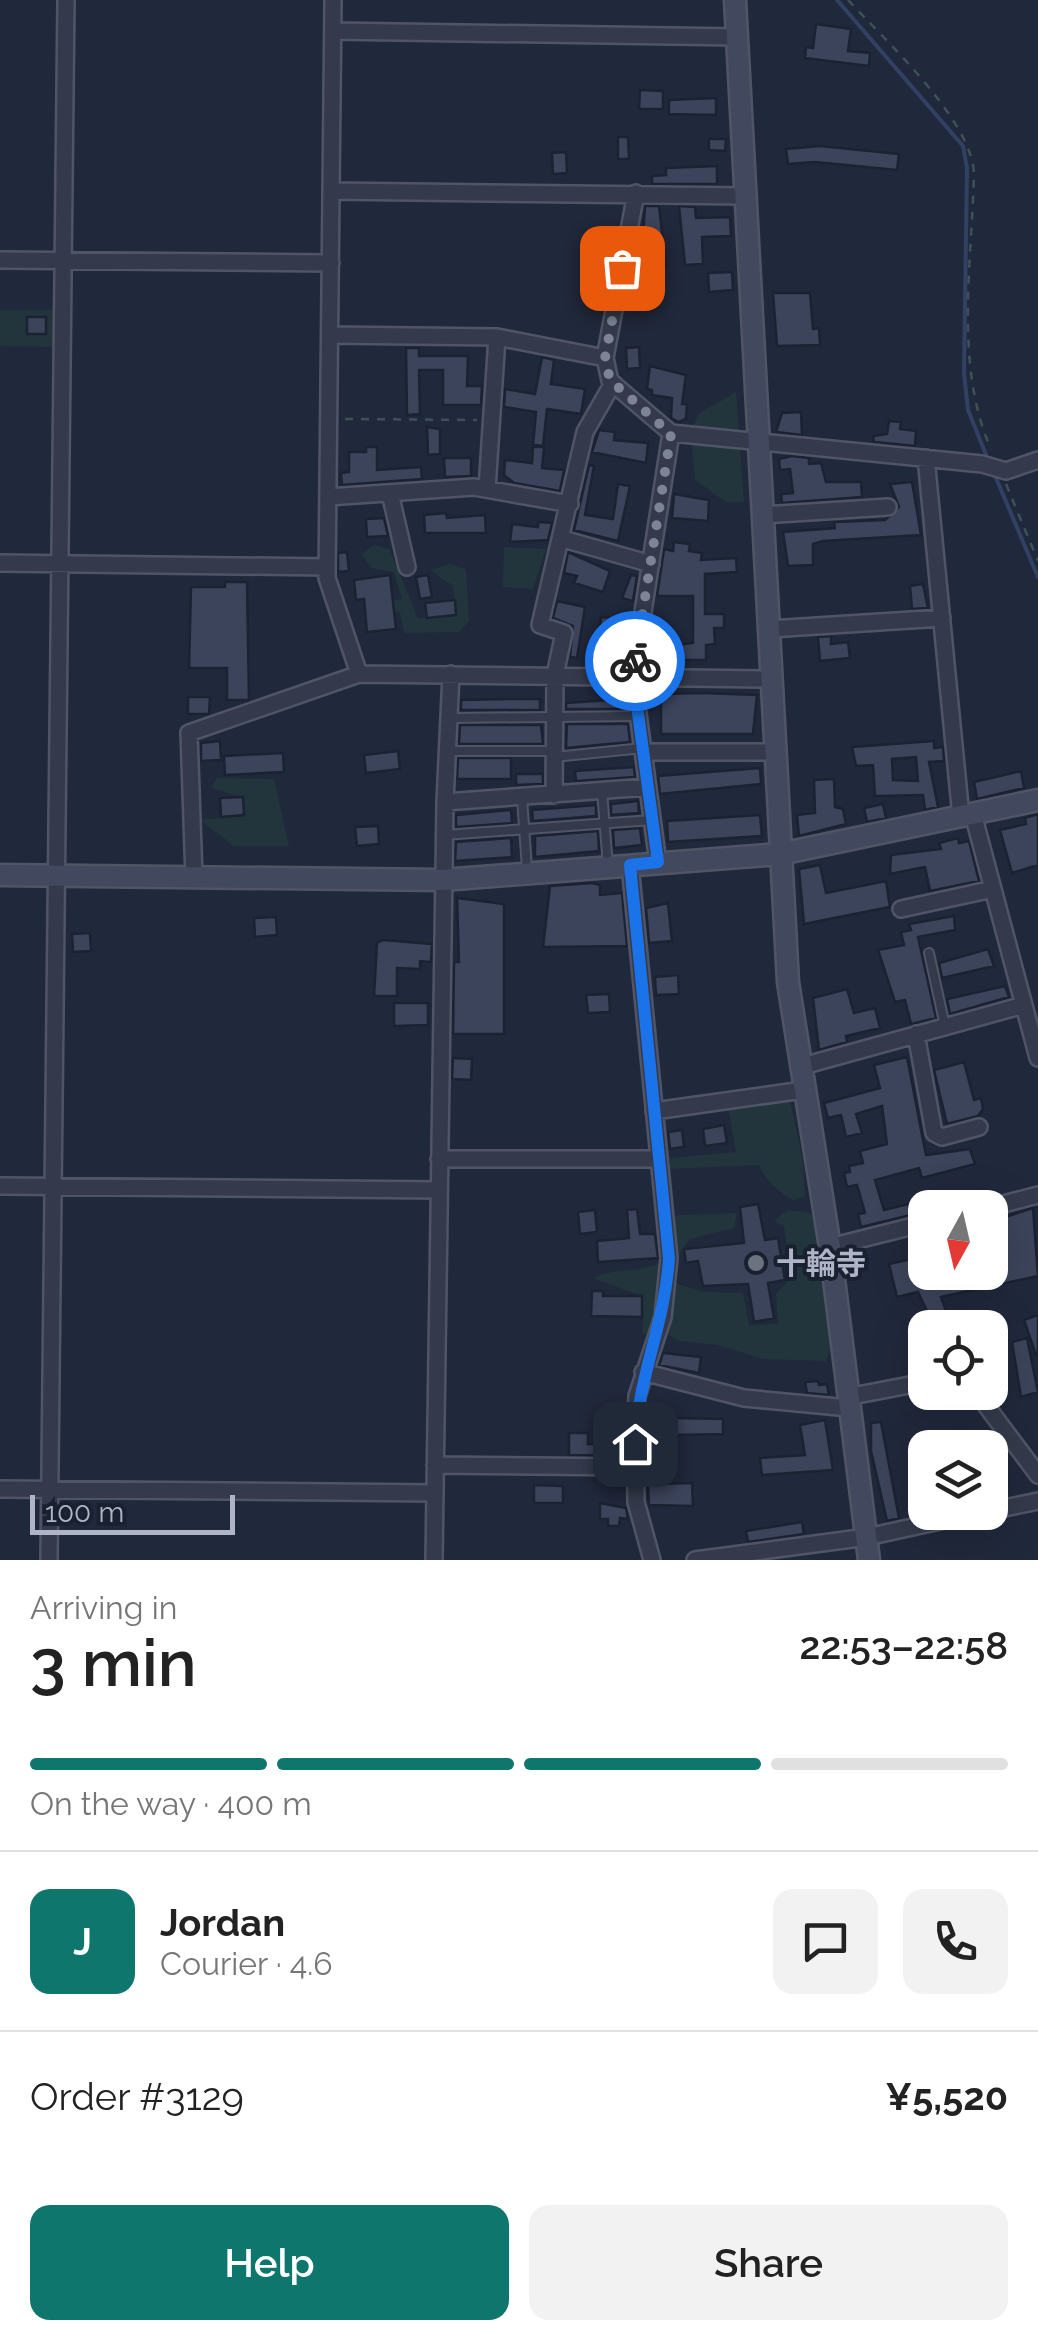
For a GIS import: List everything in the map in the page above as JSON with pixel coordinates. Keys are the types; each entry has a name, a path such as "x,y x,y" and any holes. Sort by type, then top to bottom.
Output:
{"street":[{"path":"49,1560 66,0"},
{"path":"333,0 329,592 360,674"},
{"path":"735,0 788,982 798,1066 830,1247 869,1560"},
{"path":"333,31 737,37"},
{"path":"332,191 745,196"},
{"path":"636,193 605,358 614,383 671,434 926,458 1006,471 1038,460"},
{"path":"0,260 331,263"},
{"path":"330,335 497,338 605,358"},
{"path":"486,489 488,420 497,338"},
{"path":"554,795 555,675 564,634 540,625 585,432 614,383"},
{"path":"658,862 633,676 671,434"},
{"path":"926,458 967,816 993,890 1038,1058"},
{"path":"328,498 486,489 570,504"},
{"path":"390,493 407,567"},
{"path":"763,515 888,506"},
{"path":"563,539 651,564"},
{"path":"0,563 328,567"},
{"path":"770,629 942,618"},
{"path":"194,878 190,733 360,674 773,679"},
{"path":"434,1560 442,880 451,674"},
{"path":"643,750 776,752"},
{"path":"445,802 648,787"},
{"path":"0,875 442,880 527,874 780,854 1038,800"},
{"path":"619,866 654,1111 667,1288 637,1396 636,1502 652,1560"},
{"path":"900,908 993,890"},
{"path":"798,1066 1024,1005"},
{"path":"916,1034 934,1133 942,1137 979,1127"},
{"path":"654,1111 803,1090"},
{"path":"439,1159 659,1159"},
{"path":"0,1186 438,1190"},
{"path":"1008,1203 1038,1195"},
{"path":"830,1247 908,1227"},
{"path":"643,1372 744,1398 848,1403 908,1387"},
{"path":"989,1410 1038,1475"},
{"path":"435,1464 635,1467"},
{"path":"0,1489 435,1493"},
{"path":"1008,1507 1038,1500"},
{"path":"695,1560 742,1557 908,1528"}],"lane":[{"path":"449,718 539,716 554,720 638,716"},
{"path":"448,751 548,751 554,757 643,750"},
{"path":"602,791 604,824 619,866"},
{"path":"522,798 527,874"},
{"path":"444,835 652,820"},
{"path":"929,954 945,1026"}],"path":[{"path":"848,0 891,46 969,146 974,173 971,378 980,425 1038,561"},
{"path":"330,418 488,420"}],"shaded area":[{"path":"0,310 63,310 62,347 0,346"},
{"path":"736,392 744,502 726,502 695,480 691,435 698,414"},
{"path":"374,545 389,549 418,618 456,614 453,586 430,570 450,564 466,569 469,621 459,632 404,633 400,612 375,609 372,604 402,599 394,572 371,568 362,554"},
{"path":"504,547 546,549 533,589 503,587"},
{"path":"217,778 274,779 289,846 234,846 200,820 246,816 242,797 211,788"},
{"path":"790,1100 803,1161 805,1197 793,1200 782,1193 759,1165 668,1169 671,1158 736,1152 728,1107"},
{"path":"787,1210 817,1214 833,1338 826,1361 763,1359 718,1345 679,1341 658,1329 643,1334 642,1296 593,1278 659,1263 667,1243 658,1216 737,1213 734,1228 690,1239 680,1252 675,1283 704,1292 743,1293 749,1325 778,1324 776,1294 791,1278 784,1226 774,1221"}],"building":[{"path":"816,24 851,29 848,51 870,53 869,66 805,58 806,47 813,48"},
{"path":"640,90 663,91 663,109 639,109"},
{"path":"716,98 716,115 669,114 669,100"},
{"path":"618,137 628,137 629,159 618,159"},
{"path":"709,139 726,139 725,151 709,150"},
{"path":"820,146 899,154 897,170 815,162 788,164 786,149"},
{"path":"566,152 567,173 553,174 552,153"},
{"path":"717,166 717,184 652,184 652,176 666,175 666,168"},
{"path":"645,206 659,206 666,266 658,267 661,291 639,293"},
{"path":"679,206 695,207 696,218 730,217 731,236 702,237 703,264 685,265"},
{"path":"732,272 733,290 709,292 708,273"},
{"path":"773,293 810,293 813,329 819,328 820,345 777,346"},
{"path":"27,317 46,317 46,334 27,334"},
{"path":"639,347 640,368 627,369 626,348"},
{"path":"406,348 419,348 419,356 468,356 467,386 482,386 481,405 443,405 443,370 419,370 420,414 407,415"},
{"path":"542,357 554,360 551,384 585,389 581,414 547,409 543,446 533,445 536,412 504,407 505,389 535,394"},
{"path":"650,366 686,375 682,404 687,404 686,419 679,422 671,418 672,398 652,395 652,390 647,389"},
{"path":"801,412 802,435 776,432 782,413"},
{"path":"889,421 901,422 900,429 916,431 915,446 874,442 873,436 887,434"},
{"path":"427,427 440,429 440,454 428,455"},
{"path":"599,430 615,432 614,440 648,443 646,463 592,452"},
{"path":"366,447 377,447 377,470 421,467 422,479 342,485 341,473 349,472 349,452 366,452"},
{"path":"533,447 544,447 542,468 564,470 560,491 514,483 504,475 505,460 532,463"},
{"path":"444,458 471,458 471,476 445,477"},
{"path":"809,458 809,464 821,463 826,482 861,482 862,497 782,503 781,494 793,493 790,469 780,470 779,459"},
{"path":"589,465 594,466 585,515 613,519 618,484 630,486 618,541 574,530"},
{"path":"912,482 921,535 823,541 813,544 813,565 788,566 783,532 835,528 834,522 885,520 899,507 890,484"},
{"path":"674,494 709,500 708,521 672,518"},
{"path":"446,513 447,518 485,515 486,533 425,533 424,515"},
{"path":"384,518 388,536 367,537 366,519"},
{"path":"538,522 552,523 548,540 510,542 512,524 538,527"},
{"path":"674,542 690,544 689,551 702,553 701,560 736,558 737,572 705,574 705,614 724,614 724,628 714,628 715,644 706,645 706,660 647,660 649,649 693,643 693,596 657,596 664,549 673,551"},
{"path":"347,552 349,571 338,572 338,553"},
{"path":"568,552 610,571 603,592 574,583 577,576 564,573"},
{"path":"390,575 396,629 367,632 364,599 356,600 354,580"},
{"path":"428,575 432,597 420,599 416,577"},
{"path":"631,575 637,576 633,601 622,598"},
{"path":"225,582 247,582 249,700 227,700 227,668 189,668 191,587 225,587"},
{"path":"923,584 928,608 912,609 910,586"},
{"path":"455,600 456,615 427,618 425,603"},
{"path":"557,601 585,607 577,658 570,657 573,626 553,618"},
{"path":"619,614 631,616 623,665 596,662 601,617 618,618"},
{"path":"831,636 831,644 848,642 850,658 820,661 818,637"},
{"path":"661,694 757,695 753,734 661,734"},
{"path":"188,697 210,697 209,714 188,714"},
{"path":"540,699 540,710 461,710 461,700"},
{"path":"625,699 626,709 566,709 566,703"},
{"path":"567,724 628,724 630,742 566,748"},
{"path":"460,725 541,725 543,744 459,744"},
{"path":"220,741 221,760 201,761 201,743"},
{"path":"934,741 934,748 943,747 944,761 929,762 938,807 925,810 923,795 875,796 873,765 856,766 852,747","holes":["916,757 918,781 893,780 892,759"]},
{"path":"398,751 400,769 366,773 364,755"},
{"path":"283,753 284,772 225,775 224,756"},
{"path":"458,758 511,758 511,779 457,779"},
{"path":"634,767 635,777 576,781 575,771"},
{"path":"760,768 761,784 660,794 658,776"},
{"path":"1021,771 1024,788 977,799 974,782"},
{"path":"516,774 543,774 543,784 516,785"},
{"path":"834,779 835,807 843,809 846,824 799,836 797,815 815,813 814,780"},
{"path":"243,797 244,815 221,817 220,798"},
{"path":"638,801 639,813 611,815 611,804"},
{"path":"883,804 886,818 867,822 864,808"},
{"path":"596,805 596,816 533,821 532,810"},
{"path":"511,810 512,823 456,827 456,815"},
{"path":"1038,814 1038,865 1012,873 1000,830 1026,824 1025,818"},
{"path":"760,815 762,836 668,842 667,821"},
{"path":"378,826 379,844 357,846 355,827"},
{"path":"640,828 642,845 614,848 613,830"},
{"path":"598,831 599,851 535,857 535,836"},
{"path":"511,838 512,857 455,861 456,842"},
{"path":"958,838 959,843 969,841 979,881 930,891 925,867 890,874 891,855 941,849 939,843"},
{"path":"820,865 826,893 886,881 890,907 804,924 799,869"},
{"path":"600,885 600,895 622,893 627,946 543,947 550,886"},
{"path":"457,898 504,904 504,1034 453,1034 454,962 459,962"},
{"path":"668,903 672,941 649,943 646,908"},
{"path":"954,916 955,930 918,937 936,1018 911,1024 905,1000 895,1002 878,950 904,945 901,932 911,930 909,924"},
{"path":"276,917 277,935 255,937 254,918"},
{"path":"90,933 91,951 73,952 72,934"},
{"path":"383,940 432,944 431,962 420,961 420,969 397,968 397,996 374,996 377,943"},
{"path":"988,949 994,966 942,978 939,963"},
{"path":"678,975 679,994 656,995 655,977"},
{"path":"1005,986 1009,997 950,1014 947,999"},
{"path":"847,989 854,1013 875,1008 880,1028 846,1036 847,1042 819,1050 813,998"},
{"path":"609,994 610,1012 588,1013 586,995"},
{"path":"394,1003 428,1003 428,1025 394,1026"},
{"path":"907,1057 926,1155 970,1149 975,1164 922,1178 919,1168 875,1180 884,1210 908,1204 908,1216 861,1227 858,1214 865,1213 857,1185 847,1187 844,1173 850,1172 849,1166 863,1163 860,1151 887,1144 882,1106 856,1114 862,1133 846,1137 841,1115 828,1118 824,1103 880,1088 874,1065"},
{"path":"453,1058 472,1059 471,1080 452,1079"},
{"path":"964,1062 974,1100 981,1098 983,1109 978,1116 947,1124 934,1070"},
{"path":"724,1125 727,1143 705,1146 703,1129"},
{"path":"682,1130 684,1147 670,1149 668,1132"},
{"path":"758,1204 765,1240 778,1238 785,1280 768,1283 774,1318 754,1322 748,1284 703,1286 698,1261 686,1263 684,1249 744,1243 740,1207"},
{"path":"1033,1208 1038,1276 1008,1282 1008,1216"},
{"path":"637,1209 640,1234 655,1234 658,1258 598,1262 597,1241 629,1238 627,1210"},
{"path":"595,1210 597,1232 580,1234 578,1212"},
{"path":"908,1260 908,1290 973,1290 941,1297 946,1310 926,1310 918,1292 897,1297 889,1264"},
{"path":"592,1291 603,1291 603,1296 642,1296 642,1317 591,1316"},
{"path":"1038,1315 1038,1355 1036,1355 1024,1320"},
{"path":"1027,1338 1038,1392 1021,1397 1012,1342"},
{"path":"663,1353 701,1357 699,1373 659,1365"},
{"path":"818,1381 819,1385 827,1384 829,1395 807,1393 805,1382"},
{"path":"648,1406 663,1406 663,1422 647,1422"},
{"path":"673,1418 723,1419 723,1434 672,1435"},
{"path":"825,1420 833,1470 762,1475 760,1458 805,1455 800,1425"},
{"path":"881,1422 899,1518 887,1521 871,1451 871,1423"},
{"path":"569,1433 588,1433 588,1444 624,1446 624,1456 569,1455"},
{"path":"655,1470 656,1484 692,1483 693,1506 649,1505 647,1471"},
{"path":"534,1485 563,1486 563,1503 534,1503"},
{"path":"600,1503 626,1508 628,1519 620,1518 619,1526 608,1526 608,1519 600,1519"},
{"path":"802,1522 804,1534 748,1542 746,1531"}],"waterway":[{"path":"837,0 963,146 967,168 964,373 968,410 989,462"},
{"path":"993,471 1038,577"}],"way so far":[{"path":"622,268 605,358 610,380 671,434 635,661"}],"place":[{"name":"十輪寺","path":"756,1263"}],"route":[{"path":"635,661 633,676 658,862 630,865 669,1258 662,1317 637,1396 635,1444"}]}
